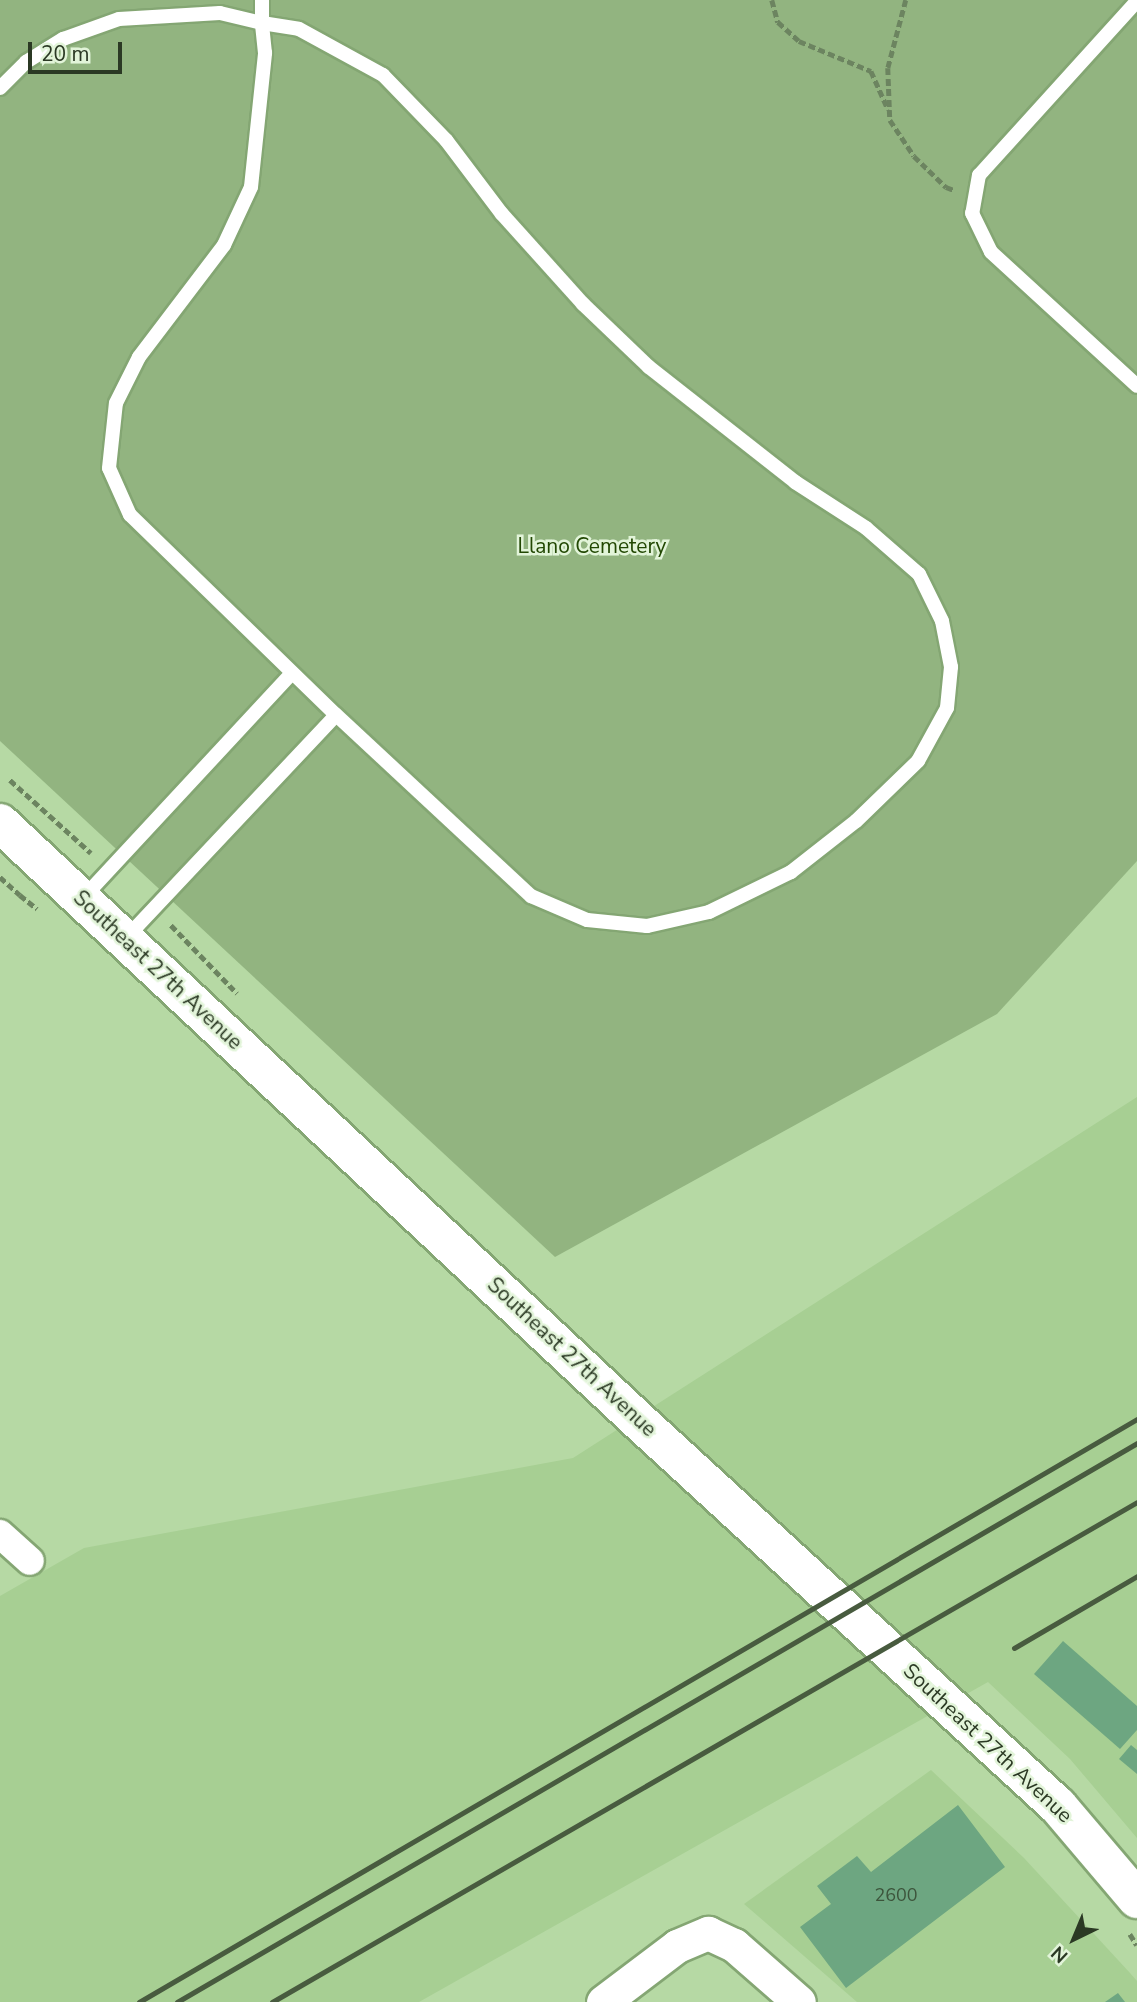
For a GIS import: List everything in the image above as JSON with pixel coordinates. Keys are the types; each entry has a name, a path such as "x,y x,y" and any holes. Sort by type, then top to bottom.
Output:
{"main road":[{"name":"Southeast 27th Avenue","path":"4,834 82,899 631,1413 1058,1806 1137,1899"}],"street":[{"path":"0,1534 30,1561"},
{"path":"603,2002 677,1946 708,1933 734,1945 799,2002"}],"lane":[{"path":"0,88 26,62 63,39 119,19 220,13 262,23 299,29 383,75 446,140 502,214 583,304 649,367 795,482 866,528 919,574 942,621 951,667 947,708 918,761 856,821 791,872 709,912 647,926 587,920 531,896 335,715 130,515 109,468 116,403 139,356 224,245 251,187 265,53 262,23 262,0"},
{"path":"1137,1 978,174 972,214 990,252 1137,386"},
{"path":"82,899 292,673"},
{"path":"125,939 335,715"}],"path":[{"path":"772,0 778,22 799,41 871,71 890,113"},
{"path":"906,0 888,68 890,120 914,156 946,187 975,197"},
{"path":"10,780 93,852"}],"shaded area":[{"path":"1137,1097 1137,1838 1070,1759 988,1682 419,2002 0,2002 0,1596 84,1548 573,1458"},
{"path":"931,1770 1024,1858 1130,1973 1137,1981 1137,2002 857,2002 744,1904"}],"green space":[{"name":"Llano Cemetery","path":"0,0 1137,0 1137,861 997,1014 555,1257 0,741"}],"building":[{"path":"1063,1641 1137,1706 1137,1730 1120,1749 1034,1674"},
{"path":"1131,1745 1137,1750 1137,1774 1119,1759"},
{"path":"958,1805 1005,1867 846,1988 800,1927 831,1904 817,1886 857,1856 871,1872"},
{"path":"1118,1993 1125,2002 1105,2002"}],"railway":[{"path":"139,2002 1137,1419"},
{"path":"177,2002 1137,1443"},
{"path":"272,2002 1137,1502"},
{"path":"1014,1648 1137,1576"}]}
